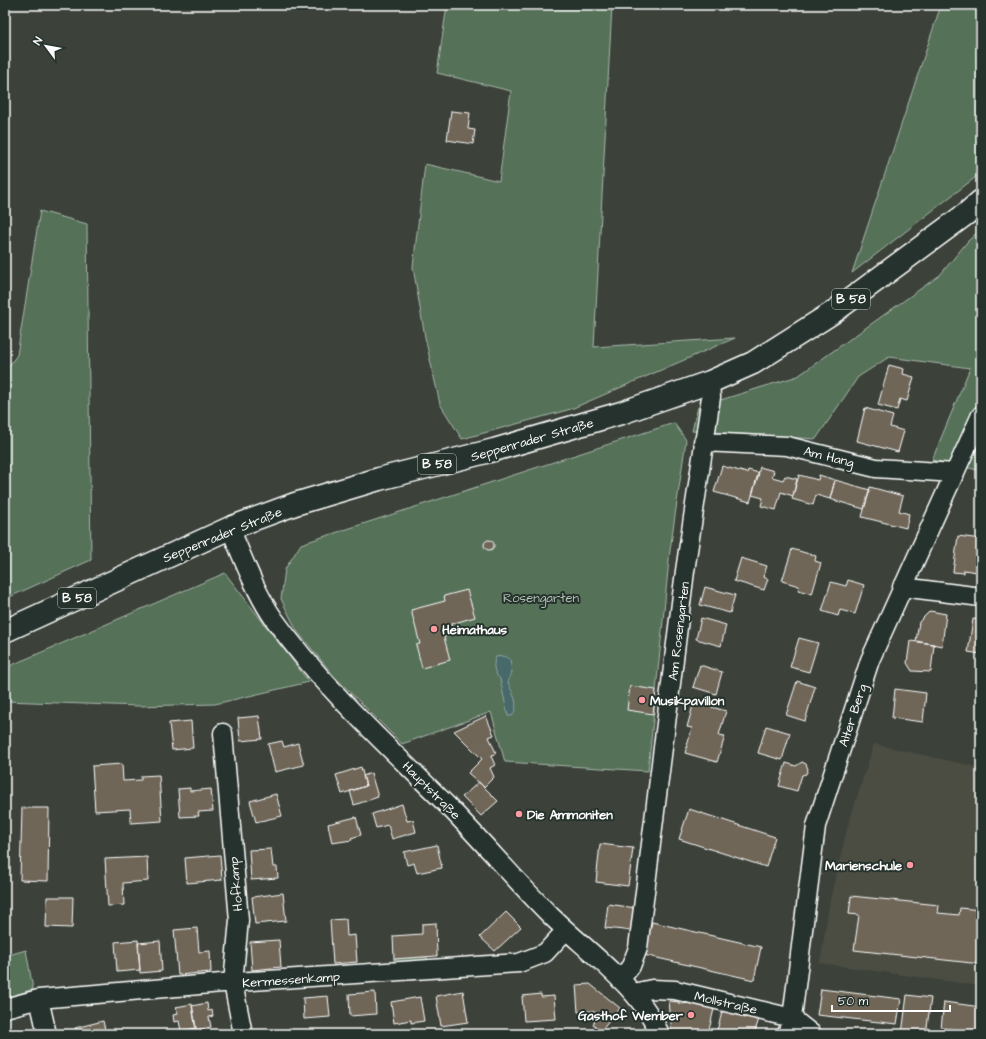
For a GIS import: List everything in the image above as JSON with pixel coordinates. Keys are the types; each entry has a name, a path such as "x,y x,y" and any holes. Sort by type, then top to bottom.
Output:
{"main road":[{"name":"Seppenrader Straße","path":"5,631 230,528 295,504 379,479 494,450 711,389 832,313 966,214 981,201"}],"street":[{"name":"Am Rosengarten","path":"620,980 631,966 638,948 685,571 711,389"},
{"name":"Alter Berg","path":"790,1026 815,828 870,660 981,415"},
{"name":"Am Hang","path":"703,442 787,446 876,468 955,473"},
{"name":"Hauptstraße","path":"230,528 265,603 274,618 329,686 471,830 566,930 634,994 652,1018 660,1034"},
{"path":"902,587 981,597"},
{"name":"Hofkamp","path":"223,733 238,920 233,983 242,1034"},
{"name":"Kermessenkamp","path":"5,1008 39,999 233,983 519,963 545,953 566,930"},
{"name":"Mollstraße","path":"634,994 652,989 675,990 812,1034"},
{"path":"39,999 47,1034"}],"shaded area":[{"name":"Marienschule","path":"874,744 981,768 981,986 820,963 830,900 847,829"}],"green space":[{"path":"447,5 612,5 594,347 735,338 571,409 462,439 440,404 425,337 413,267 425,164 499,181 511,91 437,73"},
{"path":"941,5 981,5 981,173 852,273"},
{"path":"40,211 87,224 91,560 5,599 5,371 17,355"},
{"path":"981,229 981,398 951,464 932,460 970,368 889,357 858,377 816,439 692,431 698,407 798,376 940,275 968,241"},
{"name":"Rosengarten","path":"674,423 686,440 670,550 648,771 505,762 491,712 402,744 335,677 297,631 281,599 285,569 301,544"},
{"path":"981,434 981,471 965,467"},
{"path":"225,573 309,682 215,704 138,706 5,701 5,668"},
{"path":"26,950 33,989 5,999 5,956"},
{"path":"427,957 428,963 394,965 394,959"}],"water":[{"path":"503,656 510,659 512,672 508,682 516,703 516,707 512,716 508,716 500,679 494,669 496,657"}],"building":[{"path":"451,111 470,113 468,129 475,130 473,144 447,140"},
{"path":"889,365 904,369 903,374 914,377 907,401 900,399 897,410 878,405"},
{"path":"865,408 893,416 890,427 904,431 898,452 857,441"},
{"path":"722,466 747,473 748,470 759,473 750,502 714,492"},
{"path":"760,467 774,471 772,477 783,480 785,476 797,479 793,496 781,492 776,510 761,506 763,498 752,495"},
{"path":"799,475 818,480 819,475 835,480 830,499 816,495 813,505 792,499"},
{"path":"835,480 870,490 864,509 830,499"},
{"path":"870,487 903,496 899,511 909,514 906,528 862,517"},
{"path":"958,536 981,539 981,575 976,574 977,572 964,570 964,573 953,572"},
{"path":"489,540 494,545 489,550 484,545"},
{"path":"792,549 816,556 815,561 821,563 812,594 798,590 799,586 782,581"},
{"path":"741,558 767,566 763,577 768,579 764,590 734,581"},
{"path":"848,580 864,585 855,614 840,610 838,616 822,611 831,582 846,586"},
{"path":"705,587 735,595 730,613 700,605"},
{"name":"Heimathaus","path":"467,590 475,617 451,624 454,634 444,637 450,660 422,668 416,645 420,644 411,610 445,601 444,596"},
{"path":"930,611 946,614 942,646 916,641 919,622"},
{"path":"701,618 726,625 721,646 696,639"},
{"path":"973,619 981,620 981,654 968,652"},
{"path":"799,638 818,643 809,672 790,667"},
{"path":"910,641 934,644 931,672 912,671 907,663"},
{"path":"700,665 722,672 716,694 693,687"},
{"path":"797,681 815,687 805,721 786,715"},
{"name":"Musikpavillon","path":"630,686 656,690 653,714 627,710"},
{"path":"895,689 926,693 923,722 892,718"},
{"path":"694,702 726,711 719,735 725,736 717,762 685,753 692,728 687,727"},
{"path":"259,716 262,739 240,741 238,718"},
{"path":"486,716 494,735 489,737 496,753 491,756 495,765 490,768 494,777 484,787 468,773 482,759 454,731"},
{"path":"191,721 193,748 172,750 169,723"},
{"path":"766,726 790,733 782,760 758,753"},
{"path":"282,741 284,747 298,743 304,765 275,772 268,744"},
{"path":"802,762 806,764 808,769 806,774 802,775 797,791 779,786 786,763 796,766"},
{"path":"122,764 123,781 141,780 141,776 159,775 162,821 131,823 130,809 95,811 92,766"},
{"path":"361,767 366,786 342,794 336,775"},
{"path":"371,773 378,797 354,805 350,791 366,786 363,776"},
{"path":"479,782 498,801 481,816 462,797"},
{"path":"190,788 190,791 211,789 213,811 198,812 199,816 180,817 178,789"},
{"path":"276,794 282,816 256,822 250,801"},
{"path":"402,804 407,821 413,820 416,832 392,839 388,825 376,828 372,814"},
{"path":"22,808 49,808 48,881 20,880"},
{"path":"689,809 775,837 766,867 679,839"},
{"path":"356,817 361,835 351,838 352,840 332,843 328,824"},
{"path":"600,844 633,848 628,886 596,882"},
{"path":"437,845 442,868 417,873 414,863 407,865 404,852"},
{"path":"271,849 273,867 277,867 278,878 251,880 249,850"},
{"path":"220,855 222,880 187,883 185,858"},
{"path":"147,857 148,881 123,883 124,905 108,906 105,859"},
{"path":"283,893 286,921 255,924 252,897"},
{"path":"851,896 939,905 938,913 959,915 960,908 981,910 981,964 854,950 859,915 849,914"},
{"path":"47,897 73,897 72,928 46,927"},
{"path":"608,904 636,908 633,931 605,928"},
{"path":"506,912 521,927 495,951 480,937"},
{"path":"346,919 347,936 355,935 357,962 333,964 330,920"},
{"path":"652,922 761,947 754,980 644,955"},
{"path":"436,923 437,956 394,959 393,936 422,934 422,924"},
{"path":"197,928 199,952 210,951 211,972 178,975 174,930"},
{"path":"138,940 140,970 117,972 115,942"},
{"path":"279,940 281,967 252,970 250,942"},
{"path":"160,941 162,971 140,973 138,943"},
{"path":"590,984 620,1008 601,1031 593,1024 599,1015 592,1011 578,1012 576,985"},
{"path":"821,989 901,999 897,1024 817,1015"},
{"path":"463,991 468,1022 441,1026 436,996"},
{"path":"375,992 376,1014 350,1016 349,994"},
{"path":"541,994 541,997 554,996 556,1019 524,1021 522,996"},
{"path":"907,995 931,998 926,1034 902,1034"},
{"path":"328,996 330,1017 304,1019 303,998"},
{"path":"420,997 424,1021 411,1023 411,1020 394,1023 391,1002"},
{"name":"Gasthof Wember","path":"669,1001 679,1002 679,1004 691,1003 714,1009 708,1034 693,1031 693,1034 672,1034"},
{"path":"944,1002 981,1007 981,1032 941,1028"},
{"path":"207,1003 208,1011 212,1010 213,1016 209,1017 211,1027 196,1030 192,1006"},
{"path":"192,1004 196,1028 181,1031 179,1021 174,1022 173,1015 178,1014 176,1007"},
{"path":"723,1009 745,1018 746,1016 759,1019 754,1034 716,1034"},
{"path":"103,1021 106,1034 76,1034 75,1028"}],"place":[{"name":"Heimathaus","path":"434,629"},
{"name":"Musikpavillon","path":"642,700"},
{"name":"Die Ammoniten","path":"519,814"},
{"name":"Marienschule","path":"910,865"},
{"name":"Gasthof Wember","path":"691,1015"}]}
